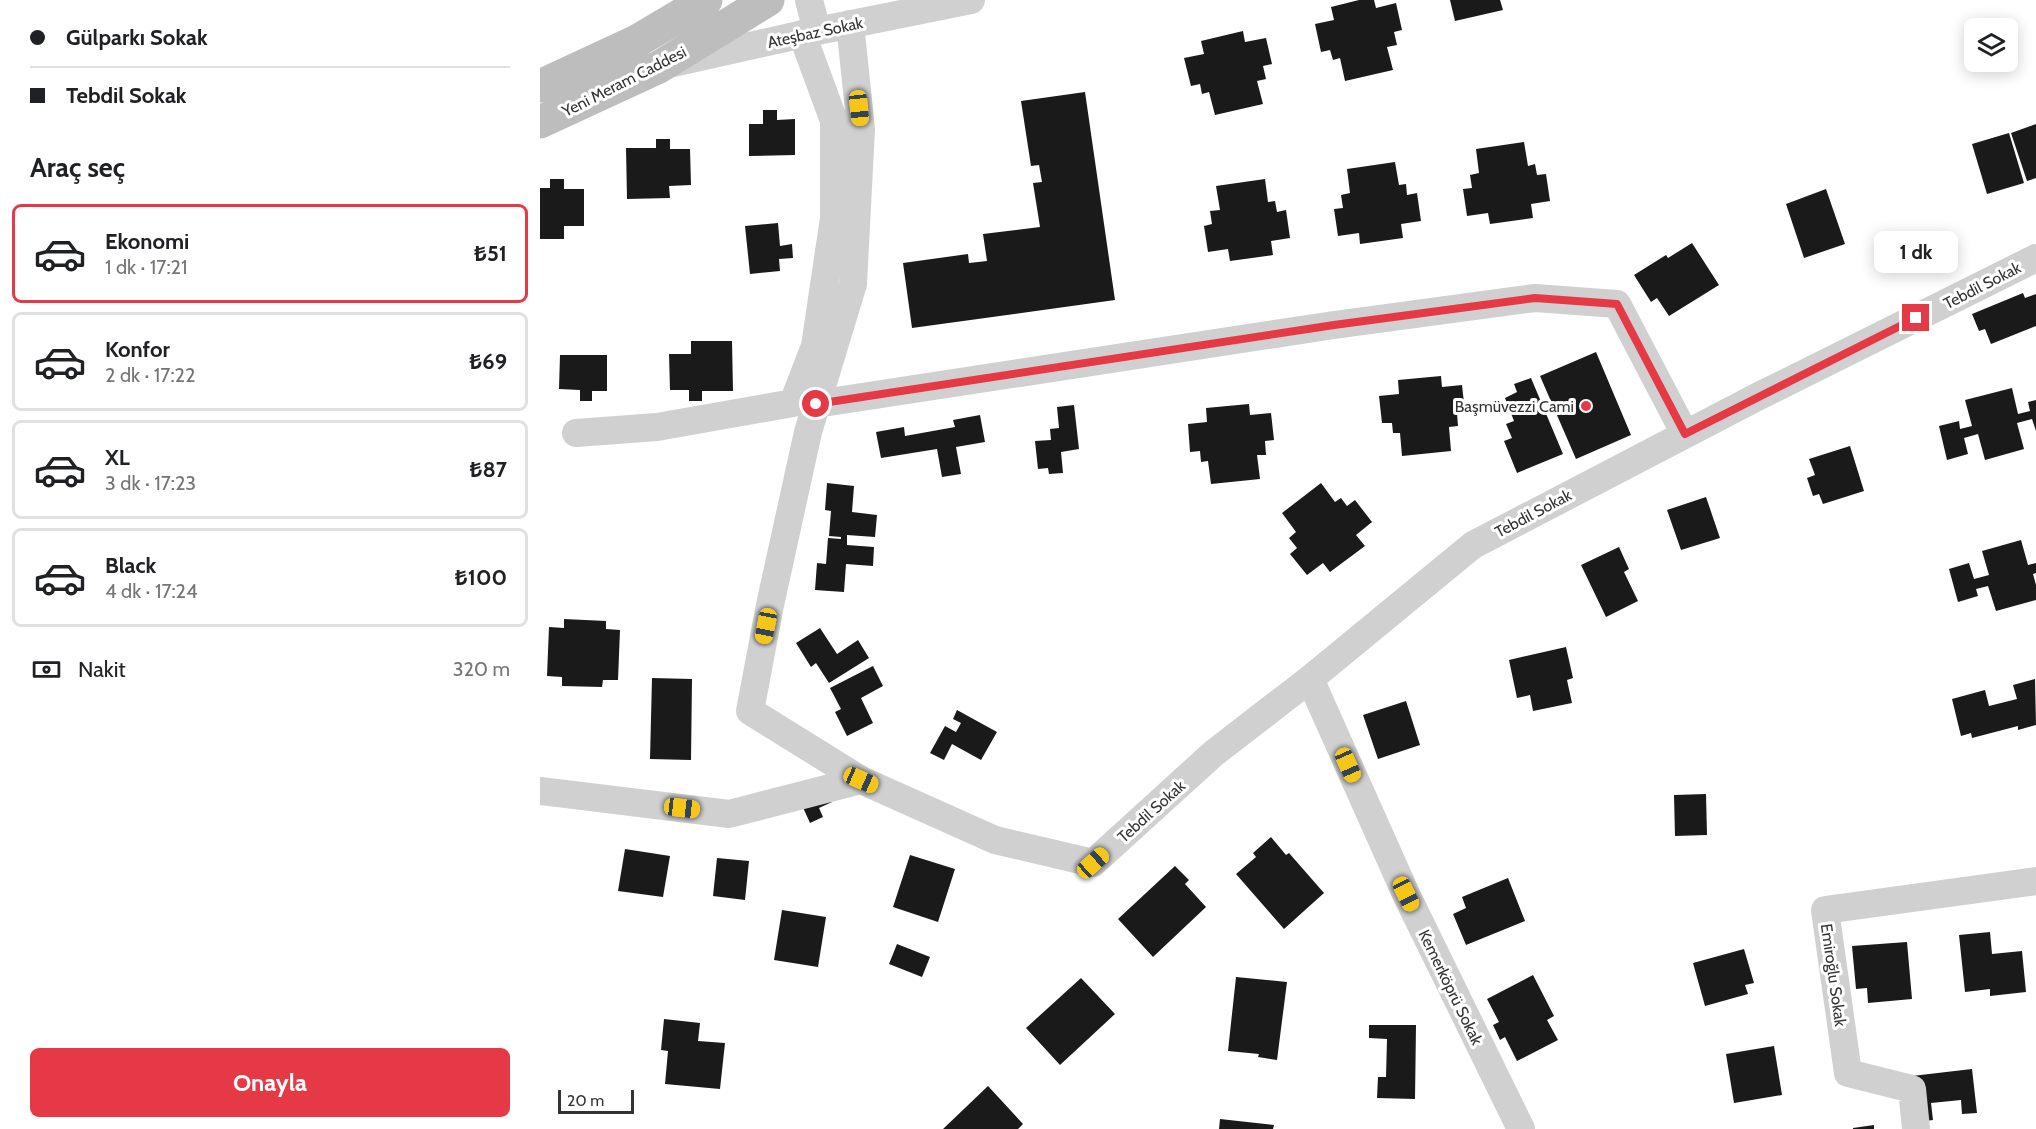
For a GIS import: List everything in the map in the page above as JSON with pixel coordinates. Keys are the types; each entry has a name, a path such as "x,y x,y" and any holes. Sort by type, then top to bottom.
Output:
{"main road":[{"name":"Yeni Meram Caddesi","path":"545,82 637,41 706,0"},
{"name":"Yeni Meram Caddesi","path":"540,122 659,66 768,0"}],"street":[{"path":"576,433 657,427 793,403 815,346 834,218 834,121 809,32 809,0"},
{"name":"Ateşbaz Sokak","path":"659,66 809,32 971,0"},
{"path":"850,24 861,129 853,284 808,432 777,570 750,711 861,780"},
{"name":"Tebdil Sokak","path":"861,780 996,840 1093,863 1214,753 1310,679 1473,545 1685,434 2036,258"},
{"path":"816,404 1334,325 1535,298 1617,304 1685,434"},
{"name":"Kemerköprü Sokak","path":"1310,679 1406,894 1521,1129"},
{"path":"540,791 729,814 861,780"},
{"name":"Emiroğlu Sokak","path":"1916,1129 1912,1089 1848,1073 1825,910 2036,881"}],"building":[{"path":"1359,0 1374,0 1376,8 1396,3 1402,30 1394,32 1397,45 1387,47 1393,70 1345,81 1340,58 1333,60 1330,50 1321,52 1315,24 1334,20 1331,7"},
{"path":"1450,0 1500,0 1503,10 1455,21"},
{"path":"1243,31 1245,42 1266,38 1272,64 1263,66 1266,79 1257,81 1263,104 1215,115 1209,92 1202,94 1200,84 1191,86 1184,58 1204,54 1201,41"},
{"path":"1085,92 1115,300 912,328 903,263 968,254 969,263 987,261 983,234 1040,227 1033,183 1042,182 1039,165 1031,166 1021,101"},
{"path":"763,110 777,110 777,120 795,119 795,155 749,156 749,124 763,124"},
{"path":"2036,124 2036,178 2027,181 2011,133"},
{"path":"2009,133 2024,183 1987,194 1972,144"},
{"path":"656,139 670,139 670,149 690,149 691,185 669,186 670,198 627,199 626,148 656,148"},
{"path":"1524,142 1528,166 1535,164 1537,175 1546,174 1550,201 1531,204 1533,218 1490,224 1488,213 1467,216 1463,189 1472,188 1470,175 1479,173 1476,149"},
{"path":"1395,162 1399,185 1406,184 1407,195 1417,193 1421,221 1401,224 1403,238 1360,244 1359,233 1338,236 1334,209 1343,208 1341,195 1350,193 1347,169"},
{"path":"550,179 564,179 564,189 584,189 584,226 564,226 564,239 540,239 540,188 550,188"},
{"path":"1265,179 1268,202 1275,201 1277,212 1286,210 1290,238 1271,241 1273,255 1230,261 1228,249 1208,252 1204,226 1212,224 1210,211 1220,210 1216,186"},
{"path":"1826,189 1845,244 1804,258 1786,204"},
{"path":"778,223 780,246 792,244 793,258 779,259 780,271 750,274 745,226"},
{"path":"1692,243 1719,285 1669,316 1657,298 1651,302 1634,275 1666,255 1668,258"},
{"path":"2023,293 2025,298 2036,294 2036,326 1991,344 1985,329 1979,331 1972,314"},
{"path":"691,341 732,341 733,391 702,391 702,401 689,401 689,390 670,390 669,354 691,354"},
{"name":"Başmüvezzi Cami","path":"1596,352 1631,435 1576,459 1540,376"},
{"path":"560,355 607,355 607,391 592,391 592,401 580,401 580,390 559,389"},
{"path":"1441,376 1442,387 1462,385 1465,412 1457,413 1458,426 1449,427 1451,451 1402,456 1400,433 1393,433 1392,423 1382,423 1379,396 1399,394 1398,380"},
{"path":"1531,378 1563,454 1517,473 1504,441 1512,438 1506,424 1514,421 1505,398 1517,392 1514,384"},
{"path":"2012,388 2018,414 2030,411 2028,402 2036,400 2036,431 2032,419 2017,423 2024,449 1985,460 1978,434 1964,438 1968,454 1947,460 1939,426 1959,421 1960,429 1972,426 1965,400"},
{"path":"1249,404 1250,415 1271,413 1274,440 1265,441 1266,455 1257,455 1260,479 1211,484 1208,461 1201,462 1200,451 1190,452 1188,424 1207,422 1206,408"},
{"path":"1074,405 1079,449 1061,452 1063,473 1049,474 1048,468 1038,469 1035,441 1051,440 1050,429 1059,428 1057,407"},
{"path":"980,415 985,442 956,447 961,474 942,477 937,449 881,458 876,432 904,427 905,436 955,427 953,420"},
{"path":"1850,446 1864,491 1823,504 1819,494 1813,496 1807,478 1815,475 1809,459"},
{"path":"827,483 854,486 852,512 877,515 875,537 847,535 847,545 874,547 873,566 846,564 844,592 815,590 817,563 826,564 828,538 841,539 841,537 829,536 831,511 825,510"},
{"path":"1321,483 1335,502 1341,498 1347,506 1355,500 1372,522 1356,535 1365,546 1330,572 1323,563 1307,575 1290,554 1297,548 1289,538 1296,532 1282,513"},
{"path":"1706,497 1720,538 1681,550 1667,510"},
{"path":"2021,540 2028,565 2036,563 2036,573 2033,574 2036,600 1996,611 1988,586 1976,589 1978,596 1958,602 1949,569 1969,563 1974,579 1989,575 1982,551"},
{"path":"1619,547 1629,569 1624,572 1638,601 1606,617 1581,565"},
{"path":"564,619 606,621 606,629 620,630 618,680 603,680 602,687 562,686 562,677 547,676 549,627 564,628"},
{"path":"820,628 837,654 858,640 869,658 829,683 816,663 811,667 796,643"},
{"path":"1566,647 1573,678 1567,680 1572,703 1533,711 1530,695 1517,698 1509,660"},
{"path":"873,666 883,686 861,698 873,723 847,736 835,712 841,709 830,688"},
{"path":"652,678 692,679 691,760 650,759"},
{"path":"2035,679 2036,725 2018,730 2018,726 1972,738 1971,733 1961,736 1952,699 1985,690 1989,706 2017,699 2013,685"},
{"path":"1406,701 1420,745 1378,759 1363,715"},
{"path":"957,710 997,732 981,760 952,744 944,760 930,753 945,726 956,732 961,723 953,719"},
{"path":"827,792 832,802 819,808 823,817 810,823 801,803"},
{"path":"1706,794 1707,835 1675,836 1674,795"},
{"path":"1271,837 1286,855 1289,853 1324,893 1284,929 1236,874 1256,857 1253,853"},
{"path":"625,849 670,856 663,897 618,891"},
{"path":"910,855 955,869 938,922 893,907"},
{"path":"717,858 749,861 745,900 713,896"},
{"path":"1175,866 1189,880 1185,884 1206,907 1153,957 1118,919"},
{"path":"1508,878 1525,921 1466,945 1453,914 1466,908 1462,897"},
{"path":"782,910 826,917 818,967 774,960"},
{"path":"1990,932 1992,954 2022,951 2026,992 1990,996 1990,989 1965,992 1959,935"},
{"path":"1907,942 1912,999 1868,1003 1867,988 1856,989 1852,946"},
{"path":"897,944 930,957 922,977 889,964"},
{"path":"1744,949 1754,983 1745,985 1748,994 1705,1006 1693,963"},
{"path":"1533,975 1554,1016 1547,1020 1558,1040 1517,1061 1505,1037 1500,1040 1493,1025 1499,1022 1487,999"},
{"path":"1236,977 1287,982 1277,1060 1258,1057 1259,1054 1228,1051"},
{"path":"1081,978 1115,1014 1060,1065 1026,1028"},
{"path":"664,1019 700,1023 698,1041 725,1043 720,1089 665,1084 668,1051 661,1050"},
{"path":"1369,1025 1416,1025 1415,1099 1377,1098 1378,1077 1386,1077 1387,1039 1369,1038"},
{"path":"1774,1046 1782,1095 1734,1103 1726,1054"},
{"path":"1972,1069 1977,1113 1962,1114 1961,1100 1931,1103 1933,1120 1917,1122 1912,1076"},
{"path":"988,1086 1023,1124 1018,1129 943,1129"},
{"path":"1220,1119 1274,1125 1273,1129 1219,1129"},
{"path":"1874,1125 1874,1129 1853,1129 1853,1128"}],"place":[{"name":"Başmüvezzi Cami","path":"1586,406"}],"route":[{"path":"816,404 1334,325 1535,298 1617,304 1685,434 1916,318"}]}
